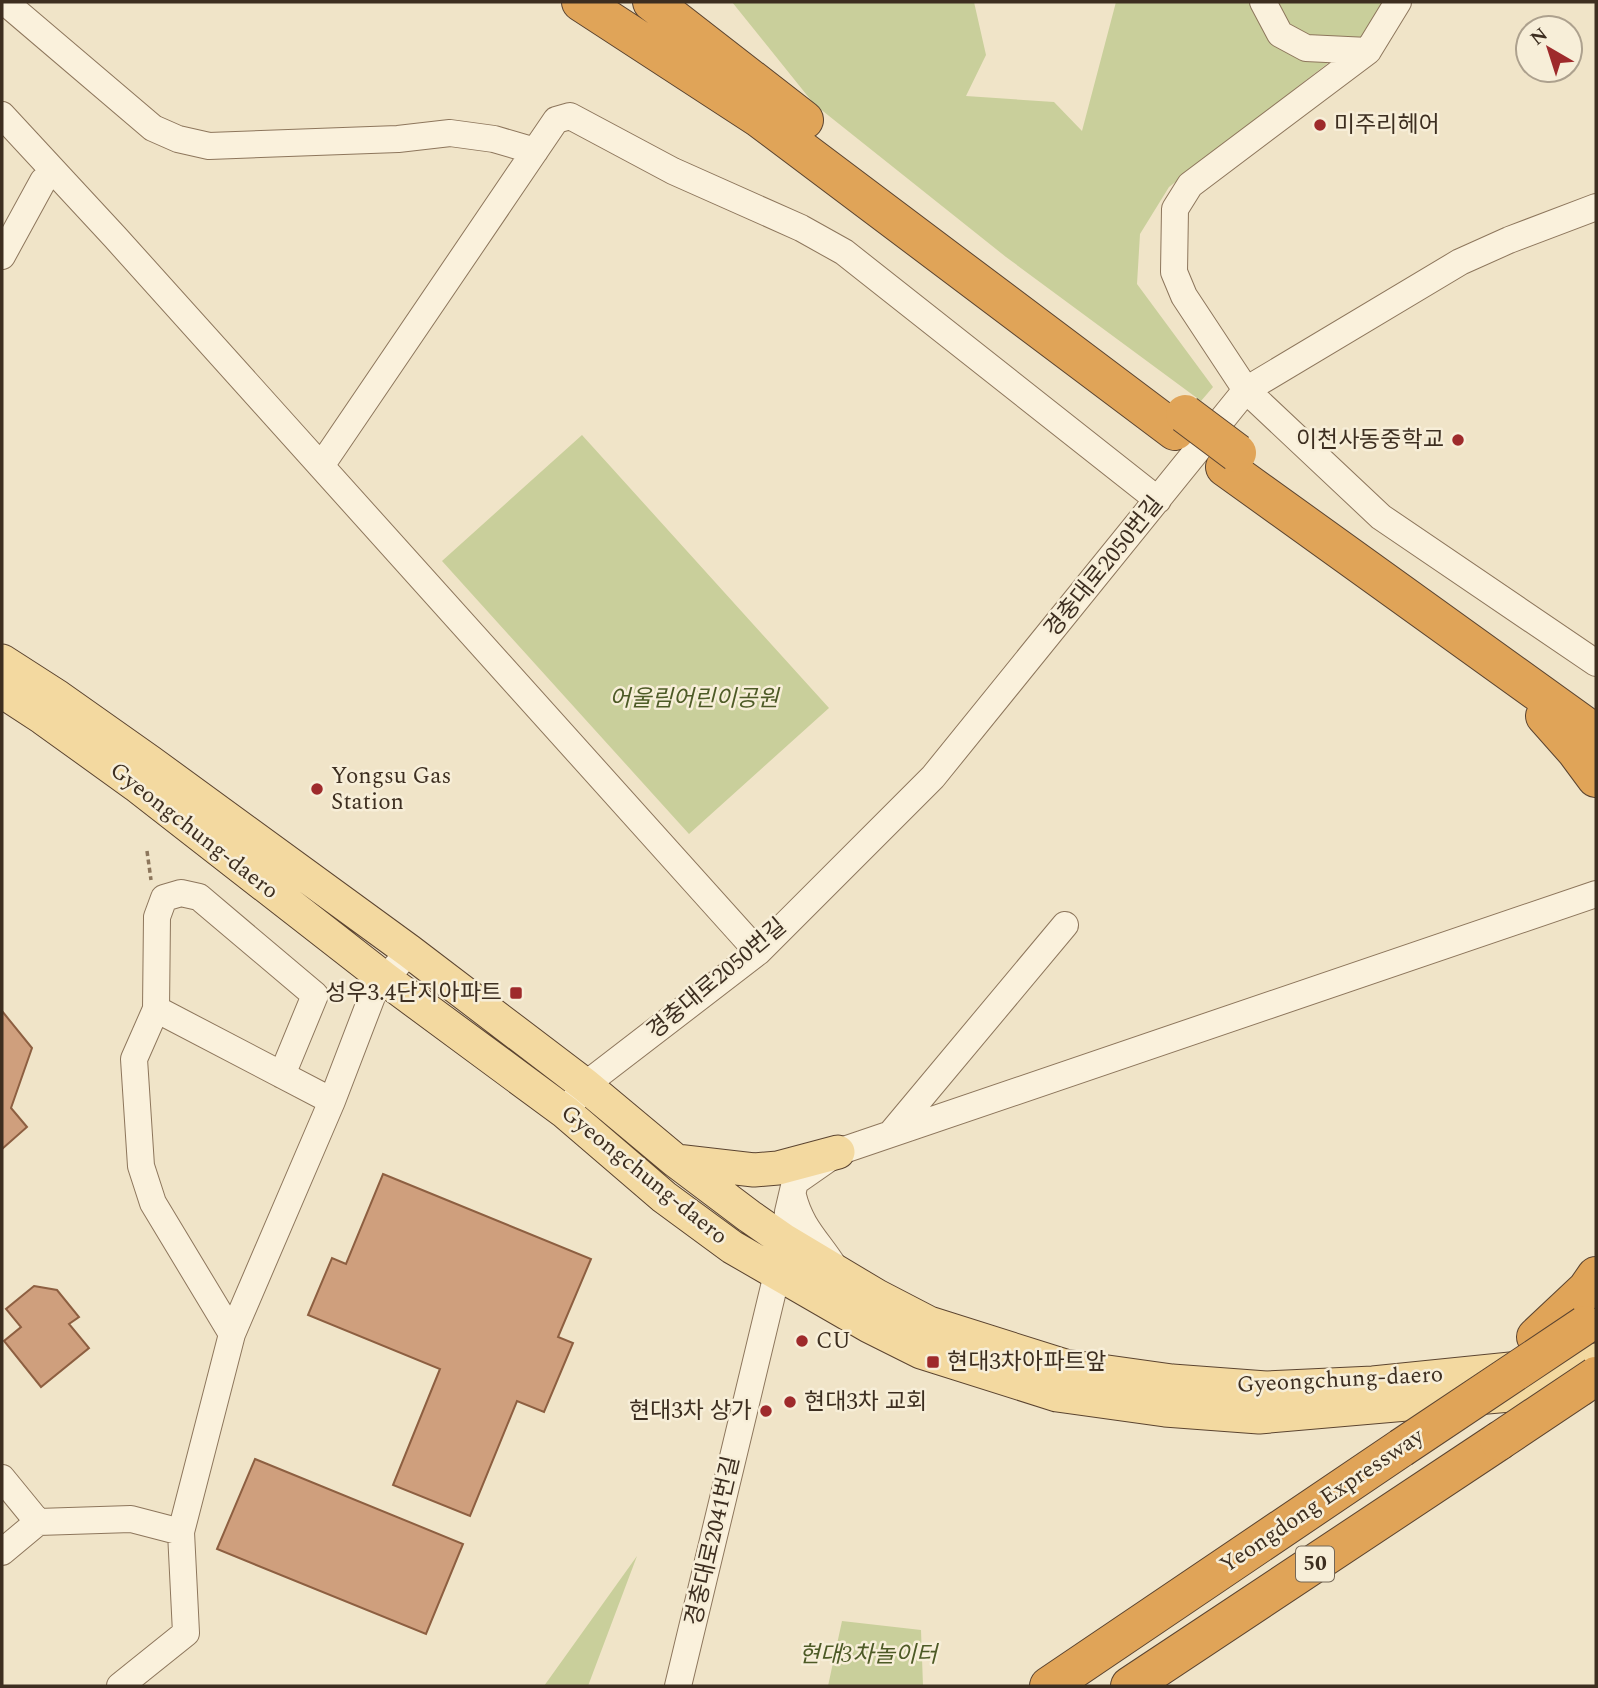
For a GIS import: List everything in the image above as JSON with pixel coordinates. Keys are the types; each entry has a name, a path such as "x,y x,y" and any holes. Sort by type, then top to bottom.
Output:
{"highway":[{"path":"581,2 759,118 1231,460 1485,654 1596,734"},
{"path":"652,2 1180,423"},
{"path":"1231,460 1596,705"},
{"path":"1485,654 1576,751 1596,778"},
{"path":"1437,1424 1536,1337 1587,1289 1596,1276"},
{"name":"Yeongdong Expressway","path":"1049,1686 1590,1321"},
{"name":"Yeongdong Expressway","path":"1130,1686 1596,1376"}],"main road":[{"name":"Gyeongchung-daero","path":"2,662 58,696 410,951 585,1085 676,1161 785,1241 877,1296 929,1323 1065,1366 1172,1381 1266,1388 1360,1384 1596,1360"},
{"name":"Gyeongchung-daero","path":"2,691 136,785 385,979 565,1112 664,1197 732,1247 921,1352 1057,1395 1165,1410 1259,1417 1596,1388"},
{"path":"676,1161 754,1170 778,1168 838,1152"},
{"path":"777,1274 785,1241"}],"street":[{"path":"5,2 153,128 178,139 209,146 398,139 450,134 494,139 535,151"},
{"path":"1263,2 1280,34 1306,48 1368,51"},
{"path":"1398,2 1368,51 1190,186 1175,209 1174,272 1184,296 1246,390 1381,517 1596,663"},
{"path":"2,115 758,952"},
{"path":"321,467 556,120 570,116 673,171 801,228 844,252 1158,500"},
{"path":"2,142 90,232 115,237"},
{"path":"2,256 43,181"},
{"path":"1246,390 1460,262 1508,240 1596,207"},
{"name":"경충대로2050번길","path":"565,1112 585,1085 758,952 933,777 1246,390"},
{"path":"232,1334 153,1203 141,1166 134,1059 156,1009 157,916 164,898 181,893 200,897 315,995 282,1074"},
{"path":"785,1241 795,1182 838,1152 1596,894"},
{"path":"892,1132 1065,925"},
{"path":"120,1686 186,1633 181,1532 232,1334 332,1101 373,994 410,951"},
{"path":"156,1009 332,1101"},
{"path":"792,1193 798,1216 837,1272"},
{"name":"경충대로2041번길","path":"678,1686 777,1274"},
{"path":"2,1478 38,1522"},
{"path":"2,1552 38,1522 131,1519 181,1532"}],"green space":[{"path":"732,2 974,2 986,55 966,96 1054,102 1082,131 1116,2 1390,2 1364,35 1169,187 1140,234 1137,284 1213,387 1201,401 1006,257 814,104"},
{"name":"어울림어린이공원","path":"582,435 829,708 689,834 442,561"},
{"path":"637,1556 588,1686 544,1686"},
{"name":"현대3차놀이터","path":"842,1621 921,1630 923,1686 828,1686"}],"building":[{"path":"2,1011 32,1048 11,1108 27,1127 2,1149"},
{"path":"383,1174 591,1259 558,1337 573,1343 544,1412 517,1401 470,1516 393,1485 440,1369 308,1315 332,1258 346,1264"},
{"path":"34,1286 57,1290 79,1317 69,1324 89,1348 41,1387 4,1341 21,1327 6,1309"},
{"path":"255,1459 463,1544 426,1634 217,1549"}],"place":[{"name":"미주리헤어","path":"1320,125"},
{"name":"이천사동중학교","path":"1458,440"},
{"name":"Yongsu Gas Station","path":"317,789"},
{"name":"성우3.4단지아파트","path":"516,993"},
{"name":"CU","path":"802,1341"},
{"name":"현대3차아파트앞","path":"933,1362"},
{"name":"현대3차 교회","path":"790,1402"},
{"name":"현대3차 상가","path":"766,1411"}]}
